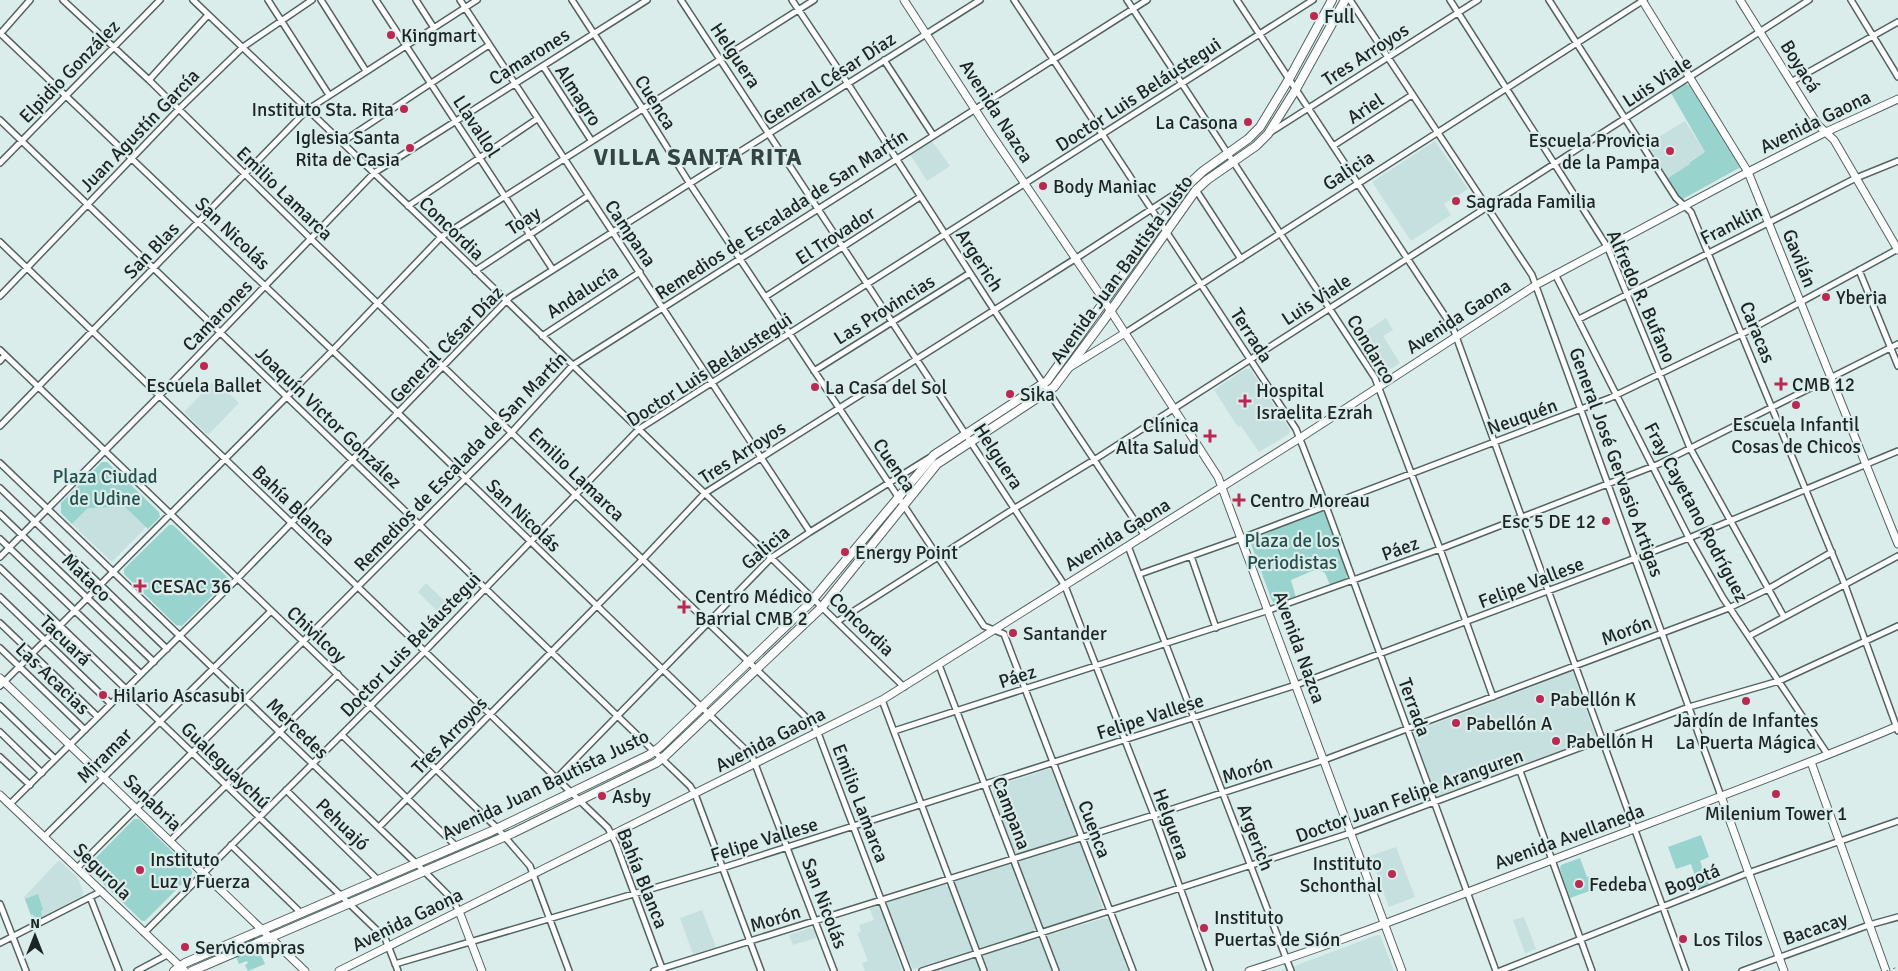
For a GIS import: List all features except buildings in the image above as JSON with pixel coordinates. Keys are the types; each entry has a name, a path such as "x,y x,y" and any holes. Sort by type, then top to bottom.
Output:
{"main road":[{"name":"Avenida Nazca","path":"904,0 1125,333 1222,486 1402,971"},
{"name":"Avenida Juan Bautista Justo","path":"180,969 300,912 497,828 654,751 814,599 934,455 1044,383 1188,185 1203,171 1248,139 1260,127 1289,79 1332,0"},
{"name":"Avenida Juan Bautista Justo","path":"192,971 505,837 662,758 822,607 937,464 1049,392 1070,368 1196,190 1207,180 1256,146 1268,134 1296,89 1345,0"},
{"name":"Gavilán","path":"1643,0 1748,172 1898,544"},
{"name":"Boyacá","path":"1740,0 1818,125 1834,140 1898,249"},
{"name":"Avenida Gaona","path":"340,971 882,700 1300,438 1536,285 1826,132 1898,100"},
{"name":"Galicia","path":"1070,368 1125,333"},
{"name":"Sanabria","path":"1,682 70,745 305,971"},
{"name":"Avenida Avellaneda","path":"1248,971 1384,923 1812,762 1897,728"},
{"path":"1812,762 1886,971"},
{"name":"Segurola","path":"0,795 102,891 180,969"},
{"name":"General José Gervasio Artigas","path":"1721,796 1784,971"},
{"name":"Mercedes","path":"459,911 482,971"}],"street":[{"path":"0,34 30,0"},
{"name":"Emilio Lamarca","path":"63,0 149,80 311,239 814,724 908,971"},
{"name":"Elpidio González","path":"0,163 160,0"},
{"name":"Concordia","path":"193,0 573,364 904,687"},
{"path":"268,0 329,95"},
{"name":"Juan Agustín García","path":"0,296 179,109 242,47 312,0"},
{"path":"321,0 366,71"},
{"name":"Llavallol","path":"376,0 553,270"},
{"path":"416,0 434,28"},
{"name":"Campana","path":"460,0 810,532"},
{"name":"San Blas","path":"0,426 307,110 477,0"},
{"name":"Cuenca","path":"572,0 739,259 984,626 1004,634 1133,971"},
{"name":"Camarones","path":"0,557 49,509 374,173 647,0"},
{"name":"Helguera","path":"681,0 820,209 1065,586 1154,816 1210,971"},
{"name":"Argerich","path":"792,0 848,84 895,160 1145,536"},
{"path":"1,682 19,667 114,573 441,237 814,0"},
{"name":"General César Díaz","path":"10,804 237,579 514,294 613,234 980,0"},
{"name":"Terrada","path":"1014,0 1300,438 1496,971"},
{"name":"Condarco","path":"1127,0 1330,308 1379,386 1493,696"},
{"name":"Remedios de Escalada de San Martín","path":"77,868 512,432 573,364 1147,0"},
{"path":"1237,0 1453,328 1686,971"},
{"name":"Doctor Luis Beláustegui","path":"144,933 371,706 639,430 1313,0"},
{"name":"General José Gervasio Artigas","path":"1350,0 1532,275 1721,796"},
{"name":"Alfredo R. Bufano","path":"1450,0 1608,248 1690,448 1784,618"},
{"name":"Tres Arroyos","path":"1268,134 1478,0"},
{"name":"Caracas","path":"1549,0 1676,198 1691,212 1832,552 1897,728"},
{"name":"Galicia","path":"1125,333 1643,0"},
{"name":"Luis Viale","path":"838,622 1015,508 1094,460 1809,0"},
{"path":"1851,0 1898,77"},
{"path":"149,80 208,15"},
{"path":"1791,82 1898,22"},
{"name":"San Nicolás","path":"0,34 67,95 333,350 752,756 834,971"},
{"path":"342,142 489,45"},
{"path":"884,60 933,135"},
{"name":"Almagro","path":"543,66 591,140"},
{"name":"Ariel","path":"1333,146 1412,94"},
{"path":"408,206 537,119"},
{"name":"Joaquín Victor González","path":"0,120 690,786 695,794 761,971"},
{"name":"Franklin","path":"1579,319 1767,222 1856,178 1898,161"},
{"name":"Tres Arroyos","path":"379,827 643,559 704,493 918,359 1188,185"},
{"path":"1196,190 1241,259"},
{"name":"Toay","path":"475,271 588,196"},
{"name":"El Trovador","path":"765,297 920,197"},
{"name":"Bahía Blanca","path":"0,242 608,828 663,970"},
{"name":"Neuquén","path":"1140,574 1242,538 1617,395 1742,334 1898,249"},
{"path":"1859,270 1898,366"},
{"name":"Andalucía","path":"542,336 640,272"},
{"name":"Las Provincias","path":"814,372 892,320 970,272"},
{"name":"Fray Cayetano Rodríguez","path":"1555,274 1689,538 1729,608 1828,755"},
{"name":"Páez","path":"894,731 1216,628 1440,549 1652,467 1898,344"},
{"name":"Chivilcoy","path":"0,350 497,828 530,866 568,971"},
{"path":"0,361 6,355"},
{"name":"Felipe Vallese","path":"395,964 788,848 1296,685 1689,538 1898,451"},
{"name":"Galicia","path":"556,779 772,558 810,532 934,455"},
{"name":"Mercedes","path":"0,463 416,863 451,898 459,911"},
{"path":"0,488 167,649"},
{"name":"Mataco","path":"0,514 154,662"},
{"path":"0,539 141,674"},
{"name":"Argerich","path":"1128,546 1291,971"},
{"name":"Morón","path":"654,971 663,970 1154,816 1324,760 1729,608 1832,552"},
{"path":"1191,556 1216,628"},
{"path":"1749,636 1898,556"},
{"name":"Gualeguaychú","path":"0,568 385,938 398,971"},
{"name":"Tacuará","path":"0,597 111,704"},
{"name":"Miramar","path":"44,837 271,611"},
{"path":"0,622 98,717"},
{"name":"Doctor Juan Felipe Aranguren","path":"922,971 1351,833 1689,708 1779,680 1898,626"},
{"name":"Las Acacias","path":"0,648 85,730"},
{"name":"Campana","path":"940,665 1056,971"},
{"path":"170,841 338,674"},
{"path":"882,700 984,971"},
{"path":"0,706 56,760"},
{"path":"0,732 42,772"},
{"path":"342,735 456,846"},
{"path":"0,756 30,785"},
{"path":"1520,771 1592,971"},
{"name":"Pehuajó","path":"286,790 378,880"},
{"name":"Bogotá","path":"1500,971 1663,906 1898,821"},
{"path":"231,845 300,912"},
{"path":"0,943 102,891"},
{"path":"90,897 119,971"},
{"path":"0,904 26,971"},
{"name":"Bacacay","path":"1742,971 1869,925 1898,917"},
{"path":"137,971 167,954"}],"shaded area":[{"path":"1685,121 1705,152 1690,161 1691,164 1668,178 1647,144"},
{"path":"932,141 950,166 927,181 910,154"},
{"path":"1435,141 1468,189 1444,204 1451,215 1411,241 1372,182"},
{"path":"1386,318 1393,330 1383,336 1400,363 1381,375 1357,337"},
{"name":"Hospital Israelita Ezrah","path":"1245,369 1250,369 1290,430 1289,434 1259,452 1241,426 1238,427 1214,390"},
{"path":"215,380 239,403 208,435 184,412"},
{"path":"125,507 146,527 112,562 72,524 88,508"},
{"path":"426,583 455,611 446,620 418,592"},
{"path":"1571,672 1573,673 1596,737 1436,796 1415,735 1416,731"},
{"path":"1048,769 1051,770 1077,832 1076,835 1017,854 1012,851 993,790 994,787"},
{"path":"1076,842 1082,845 1103,909 1044,928 1018,863 1021,860"},
{"name":"Instituto Schonthal","path":"1396,847 1415,897 1389,907 1370,856"},
{"path":"59,860 78,878 83,892 82,896 33,921 24,897"},
{"path":"1008,864 1014,867 1036,930 1033,933 992,946 979,948 954,882"},
{"path":"943,884 949,887 972,950 970,953 913,969 887,909 887,904 891,900"},
{"path":"878,904 902,971 865,971 862,963 868,961 857,933 861,932 859,925 874,920 869,907"},
{"path":"702,910 716,947 693,954 680,918"},
{"path":"1524,917 1536,949 1525,953 1513,920"},
{"path":"1105,918 1109,919 1128,971 1060,971 1047,939 1048,935"},
{"path":"810,928 814,930 816,938 793,945 789,935"},
{"path":"1380,935 1394,971 1281,971"},
{"path":"1035,938 1041,940 1052,971 987,971 982,959 985,954"},
{"path":"973,958 976,959 981,971 935,971"}],"green space":[{"path":"1686,84 1691,86 1741,167 1681,200 1668,178 1705,152 1671,93"},
{"name":"Plaza Ciudad de Udine","path":"102,462 107,462 159,512 160,517 148,529 125,507 88,508 72,524 61,513 61,503"},
{"name":"Plaza de los Periodistas","path":"1323,511 1347,574 1346,579 1330,585 1325,573 1317,569 1291,580 1296,598 1276,604 1272,601 1251,544 1254,535"},
{"path":"169,525 173,525 228,580 182,626 176,625 124,574 124,569"},
{"name":"Instituto Luz y Fuerza","path":"134,819 139,819 192,871 192,874 145,921 142,921 88,869 88,866"},
{"path":"1701,835 1709,857 1700,861 1709,885 1699,888 1691,864 1676,869 1668,847"},
{"name":"Fedeba","path":"1580,858 1587,877 1591,876 1595,889 1570,898 1560,869 1561,865"},
{"path":"38,894 43,910 41,911 42,916 35,920 25,899"},
{"path":"258,948 265,964 248,971 245,965 248,963 247,961 239,964 236,957"}],"railway":[{"path":"1886,971 1898,967"}],"place":[{"name":"Full","path":"1314,16"},
{"name":"Kingmart","path":"391,35"},
{"name":"Instituto Sta. Rita","path":"404,109"},
{"name":"La Casona","path":"1248,122"},
{"name":"Iglesia Santa Rita de Casia","path":"410,148"},
{"name":"Escuela Provicia de la Pampa","path":"1670,151"},
{"name":"Body Maniac","path":"1043,186"},
{"name":"Sagrada Familia","path":"1456,201"},
{"name":"Yberia","path":"1826,297"},
{"name":"Escuela Ballet","path":"204,366"},
{"name":"CMB 12","path":"1781,384"},
{"name":"La Casa del Sol","path":"815,387"},
{"name":"Sika","path":"1010,394"},
{"name":"Hospital Israelita Ezrah","path":"1245,401"},
{"name":"Escuela Infantil Cosas de Chicos","path":"1796,405"},
{"name":"Clínica Alta Salud","path":"1210,436"},
{"name":"Centro Moreau","path":"1239,500"},
{"name":"Esc 5 DE 12","path":"1606,521"},
{"name":"Energy Point","path":"845,552"},
{"name":"CESAC 36","path":"140,586"},
{"name":"Centro Médico Barrial CMB 2","path":"684,607"},
{"name":"Santander","path":"1013,633"},
{"name":"Hilario Ascasubi","path":"103,695"},
{"name":"Pabellón K","path":"1540,699"},
{"name":"Jardín de Infantes La Puerta Mágica","path":"1746,701"},
{"name":"Pabellón A","path":"1456,723"},
{"name":"Pabellón H","path":"1556,741"},
{"name":"Milenium Tower 1","path":"1776,794"},
{"name":"Asby","path":"602,796"},
{"name":"Instituto Luz y Fuerza","path":"140,870"},
{"name":"Instituto Schonthal","path":"1392,874"},
{"name":"Fedeba","path":"1579,884"},
{"name":"Instituto Puertas de Sión","path":"1204,928"},
{"name":"Los Tilos","path":"1683,939"},
{"name":"Servicompras","path":"185,947"}],"district":[{"name":"VILLA SANTA RITA","path":"698,157"}]}
